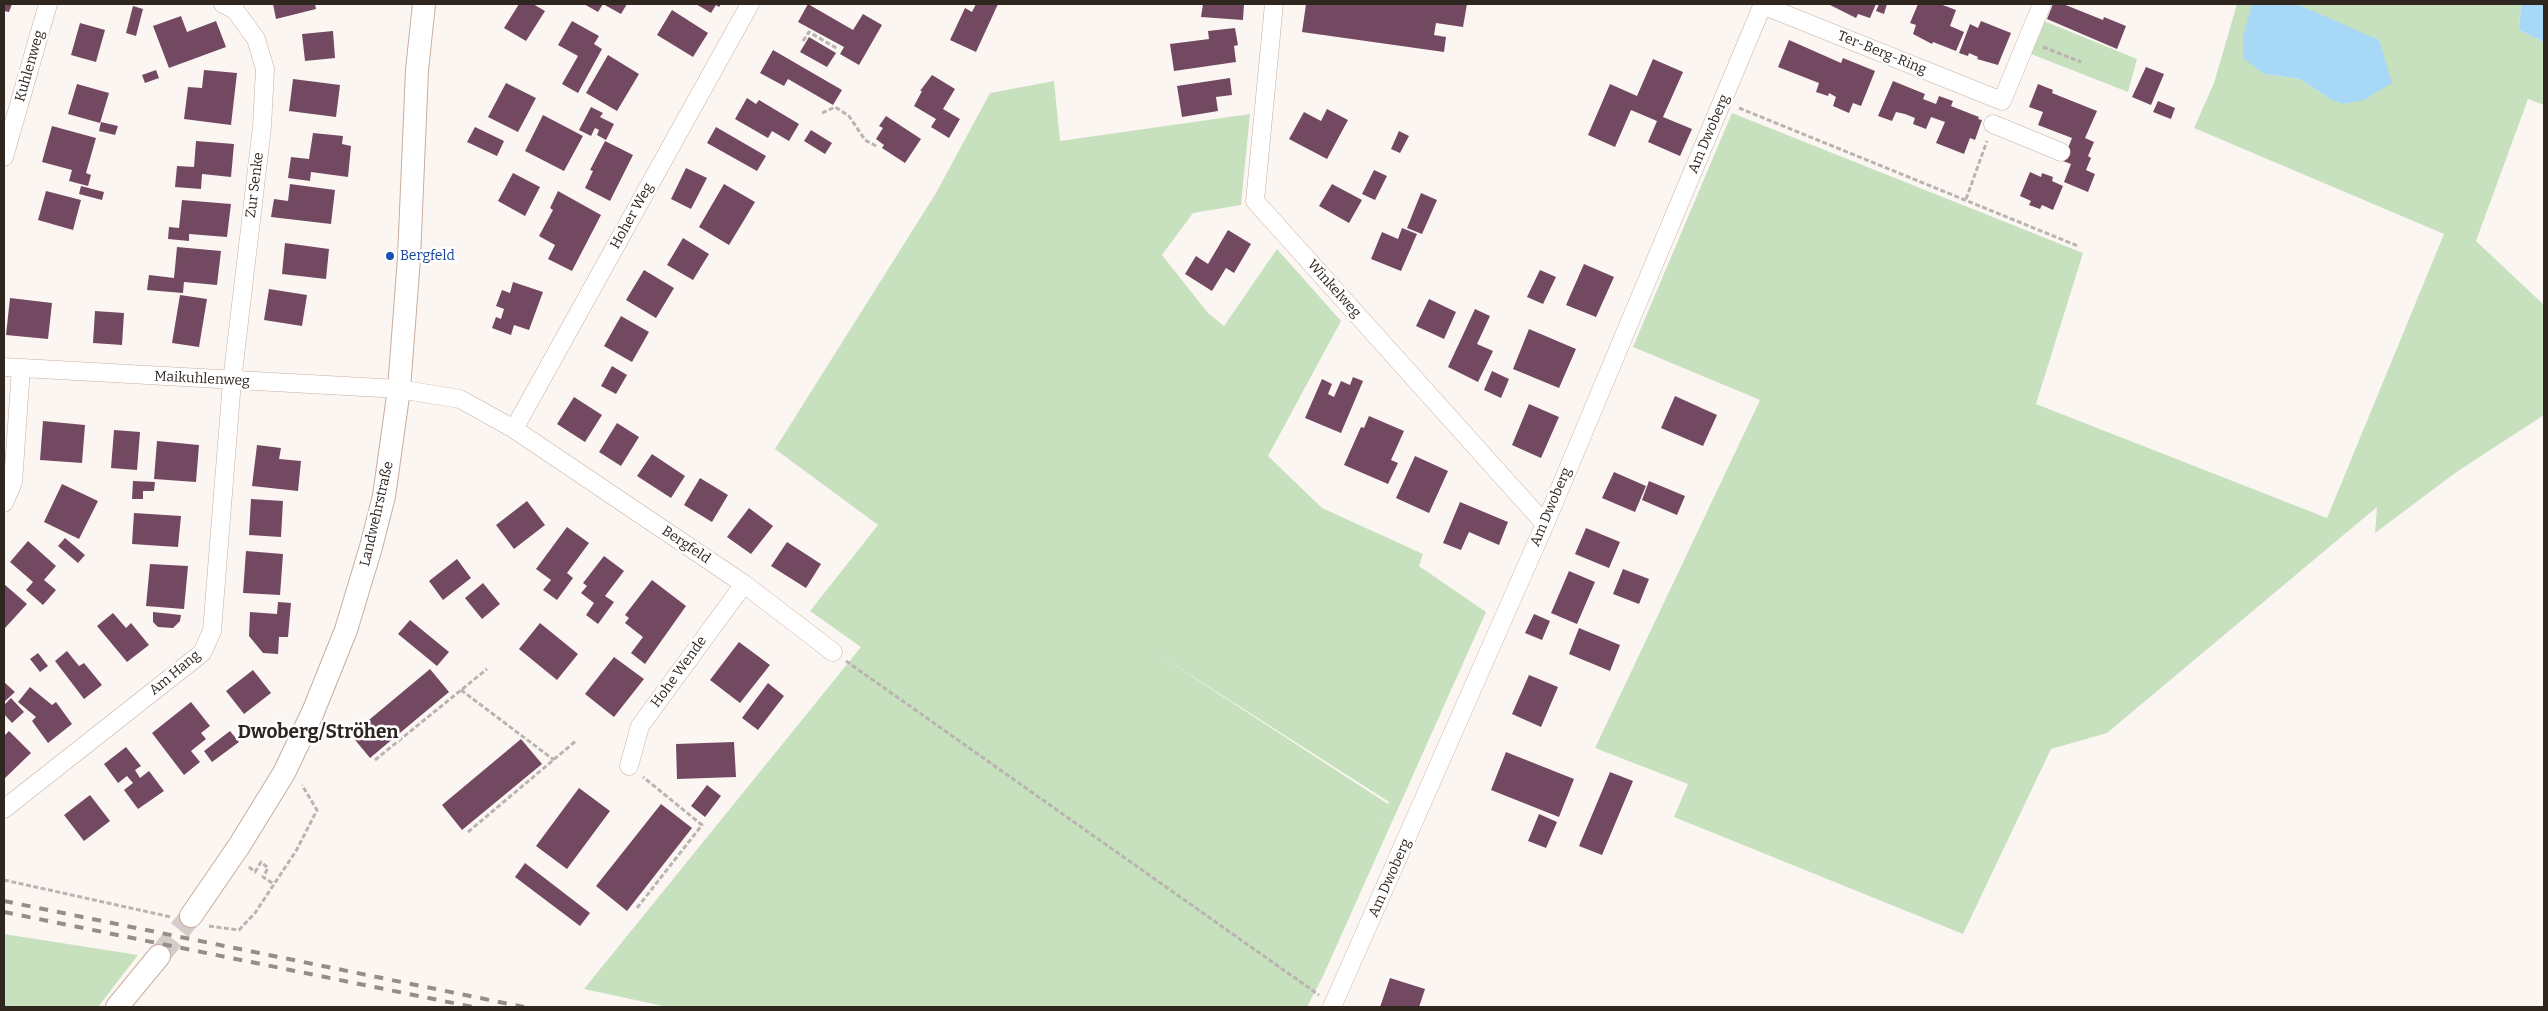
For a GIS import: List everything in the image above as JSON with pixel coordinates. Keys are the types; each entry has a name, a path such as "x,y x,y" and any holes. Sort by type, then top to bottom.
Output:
{"street":[{"name":"Kuhlenweg","path":"4,156 48,4"},
{"name":"Zur Senke","path":"224,4 235,10 256,39 265,69 262,127 232,381"},
{"name":"Landwehrstraße","path":"408,4 417,70"},
{"name":"Landwehrstraße","path":"191,916 239,846 284,773 346,630 384,496 400,389 409,258 417,70 424,4"},
{"name":"Hoher Weg","path":"514,428 750,4"},
{"name":"Winkelweg","path":"1274,4 1255,201 1545,524"},
{"name":"Am Dwoberg","path":"1333,1006 1545,524 1762,4"},
{"name":"Ter-Berg-Ring","path":"1762,4 2002,101"},
{"path":"2042,4 1992,128 2061,152"},
{"name":"Maikuhlenweg","path":"4,367 400,389"},
{"path":"4,503 13,482 22,369"},
{"name":"Am Hang","path":"4,809 202,653 212,631 232,381"},
{"name":"Bergfeld","path":"400,389 460,399 514,428 744,584 833,652"},
{"name":"Hohe Wende","path":"629,766 640,726 744,584"},
{"path":"117,1007 159,956"}],"path":[{"path":"803,41 809,32 838,49"},
{"path":"2027,41 2081,62"},
{"path":"1723,101 2078,246"},
{"path":"822,114 835,107 849,116 865,140 878,147"},
{"path":"1966,199 1992,128"},
{"path":"833,652 1333,1006"},
{"path":"375,760 487,669"},
{"path":"461,690 554,760"},
{"path":"468,832 577,740"},
{"path":"629,766 702,825 637,908"},
{"path":"218,928 239,930 255,913 296,851 317,810 301,784"},
{"path":"248,867 255,872 261,862 268,868 263,877 274,884"},
{"path":"4,880 161,914"}],"green space":[{"path":"2237,4 2254,4 2252,5 2264,74 2300,79 2330,99 2343,25 2297,4 2521,4 2519,30 2544,42 2544,105 2528,99 2476,241 2544,305 2544,415 2458,471 2375,533 2377,507 2107,733 2051,749 1963,934 1674,817 1688,784 1595,748 1760,400 1633,347 1732,113 2083,253 2036,404 2327,518 2444,234 2194,128 2214,83"},
{"path":"2044,21 2137,59 2128,92 2031,54"},
{"path":"1054,81 1060,141 1250,114 1241,205 1193,213 1162,255 1208,313 1224,326 1277,249 1341,321 1268,456 1322,508 1423,554 1419,566 1486,612 1323,976 1307,1007 668,1007 584,989 861,647 810,611 878,525 775,449 936,193 990,93","holes":["1153,651 1389,802 1367,851 1388,804"]},
{"path":"4,934 138,955 98,1007 4,1007"}],"water":[{"path":"2252,4 2297,4 2379,40 2392,83 2364,100 2343,104 2330,99 2300,79 2264,74 2243,58 2243,37"},
{"path":"2521,4 2544,4 2544,42 2519,30"}],"building":[{"path":"4,4 12,4 9,12 4,11"},
{"path":"273,4 315,4 316,9 276,19"},
{"path":"519,4 533,4 545,11 526,41 504,28"},
{"path":"584,4 603,4 598,12"},
{"path":"603,4 627,4 621,14"},
{"path":"696,4 721,4 719,7 716,5 711,13"},
{"path":"808,4 853,30 863,14 882,25 859,65 840,54 844,47 798,22"},
{"path":"976,4 998,4 976,52 950,40 965,8 972,12"},
{"path":"1203,4 1244,4 1243,20 1201,17"},
{"path":"1306,4 1467,4 1463,27 1436,23 1434,35 1446,37 1444,52 1302,32"},
{"path":"1828,4 1876,4 1870,18 1858,14 1856,18"},
{"path":"1879,4 1887,4 1884,14 1876,11"},
{"path":"1918,4 1940,4 1956,10 1950,26 1964,32 1956,51 1933,42 1932,44 1913,34 1916,25 1910,23"},
{"path":"2053,4 2063,4 2103,20 2104,17 2126,26 2117,49 2047,19"},
{"path":"133,6 143,9 136,36 126,33"},
{"path":"672,10 708,33 693,57 657,35"},
{"path":"181,16 187,32 216,21 226,47 169,68 153,26"},
{"path":"572,21 599,36 594,44 602,49 578,93 562,84 578,56 558,45"},
{"path":"1981,21 2011,33 1998,65 1977,59 1978,57 1969,53 1968,56 1959,53 1970,24 1978,28"},
{"path":"80,23 105,30 96,62 71,55"},
{"path":"1235,28 1238,45 1234,46 1236,62 1174,71 1170,44 1209,39 1208,31"},
{"path":"333,31 335,58 305,61 302,34"},
{"path":"809,37 836,53 827,67 800,52"},
{"path":"1789,40 1841,63 1843,58 1875,71 1861,106 1853,103 1849,113 1833,106 1836,97 1829,93 1828,96 1816,92 1819,83 1778,67"},
{"path":"773,50 842,90 833,105 788,79 784,86 760,73"},
{"path":"608,55 639,74 617,111 586,93"},
{"path":"1653,59 1683,72 1663,117 1692,129 1680,156 1648,142 1657,121 1631,110 1615,147 1588,135 1610,84 1637,96"},
{"path":"2146,67 2164,74 2151,105 2132,97"},
{"path":"156,70 159,78 145,83 142,75"},
{"path":"204,70 237,73 231,125 184,119 188,87 202,88"},
{"path":"932,75 955,89 943,109 960,119 949,138 931,127 936,119 914,106 922,91 920,91"},
{"path":"1230,78 1232,95 1216,97 1218,111 1182,117 1177,86"},
{"path":"293,79 340,85 336,117 289,111"},
{"path":"1893,81 1925,94 1923,99 1936,104 1939,96 1953,101 1951,106 1982,120 1975,140 1970,138 1964,154 1936,143 1945,122 1931,117 1926,129 1913,124 1915,118 1905,114 1896,112 1892,121 1878,116"},
{"path":"506,83 536,98 518,132 488,117"},
{"path":"77,84 109,93 100,123 68,114"},
{"path":"2038,84 2053,90 2052,93 2097,111 2085,138 2094,142 2088,156 2091,158 2086,170 2095,174 2088,192 2064,182 2071,164 2063,161 2072,138 2038,125 2043,112 2029,107"},
{"path":"747,98 756,104 759,100 799,124 789,141 772,131 768,138 735,119"},
{"path":"2158,101 2175,108 2171,119 2153,112"},
{"path":"591,107 603,113 600,117 614,124 606,140 597,135 599,130 595,128 591,136 579,130"},
{"path":"1327,109 1348,120 1327,159 1289,139 1304,112 1321,121"},
{"path":"543,115 583,136 564,171 525,151"},
{"path":"886,116 921,139 905,163 882,148 884,145 876,139 883,128 879,126"},
{"path":"101,122 118,126 115,135 99,131"},
{"path":"52,126 96,138 86,173 91,175 88,186 69,181 72,170 42,162"},
{"path":"475,127 504,141 497,156 467,142"},
{"path":"716,127 766,156 757,171 707,143"},
{"path":"811,130 832,143 825,154 804,141"},
{"path":"1399,131 1409,136 1400,153 1391,149"},
{"path":"313,133 343,136 342,144 351,146 348,177 311,172 310,181 288,178 291,157 309,159"},
{"path":"196,141 234,144 231,177 202,174 201,189 175,187 177,166 194,167"},
{"path":"605,141 633,155 610,201 585,188 593,171 590,170"},
{"path":"686,168 707,178 691,209 671,199"},
{"path":"1374,170 1387,176 1375,200 1362,194"},
{"path":"2030,172 2041,177 2042,173 2053,177 2052,181 2063,186 2053,210 2042,205 2040,209 2029,205 2031,201 2020,196"},
{"path":"513,173 540,187 525,216 498,201"},
{"path":"290,184 335,190 331,224 271,217 274,199 288,201"},
{"path":"724,184 755,202 729,245 699,227"},
{"path":"1332,184 1362,200 1349,223 1319,206"},
{"path":"81,186 104,192 102,200 79,194"},
{"path":"46,191 81,200 73,230 38,220"},
{"path":"558,191 601,215 572,271 548,259 555,245 539,236 553,210 550,208"},
{"path":"1421,193 1437,200 1422,234 1407,228"},
{"path":"182,200 231,204 227,237 189,234 189,241 168,239 169,227 179,228"},
{"path":"1402,228 1417,234 1401,271 1371,259 1382,232 1398,239"},
{"path":"1228,230 1251,244 1234,273 1226,268 1212,291 1185,274 1196,256 1208,264"},
{"path":"683,238 709,254 693,280 667,265"},
{"path":"285,243 329,249 326,279 282,274"},
{"path":"177,247 221,251 217,285 184,282 183,293 147,290 149,275 174,278"},
{"path":"1584,264 1614,277 1596,317 1566,305"},
{"path":"644,270 674,288 656,318 626,300"},
{"path":"1540,270 1556,277 1543,304 1527,297"},
{"path":"513,282 543,292 529,330 514,325 511,335 492,328 496,317 501,319 504,309 496,306 502,290 510,293"},
{"path":"269,289 307,295 302,326 264,320"},
{"path":"180,295 207,299 199,347 172,343"},
{"path":"10,298 52,303 48,339 6,335"},
{"path":"1429,299 1456,312 1444,339 1416,326"},
{"path":"1475,309 1490,316 1477,344 1493,351 1478,382 1448,367"},
{"path":"95,311 124,313 122,345 93,343"},
{"path":"621,316 649,332 632,362 604,346"},
{"path":"1529,329 1576,349 1559,388 1513,369"},
{"path":"612,366 627,375 616,394 601,386"},
{"path":"1492,371 1509,379 1501,398 1484,390"},
{"path":"1353,377 1363,381 1341,433 1305,418 1322,379 1332,384 1328,394 1334,397 1341,381 1350,385"},
{"path":"1675,396 1717,415 1703,446 1661,428"},
{"path":"574,397 602,415 585,442 557,424"},
{"path":"1529,404 1559,417 1541,458 1512,445"},
{"path":"1369,416 1404,431 1391,460 1398,463 1388,484 1344,465 1361,427 1364,428"},
{"path":"43,421 85,425 82,463 40,460"},
{"path":"617,423 639,437 621,466 599,452"},
{"path":"114,430 140,432 137,470 111,468"},
{"path":"157,441 199,445 196,482 154,479"},
{"path":"257,445 281,448 279,459 301,461 298,491 252,486"},
{"path":"652,454 685,476 671,498 637,476"},
{"path":"1415,456 1448,471 1429,513 1396,498"},
{"path":"1614,472 1646,486 1635,512 1602,498"},
{"path":"700,478 728,495 712,522 684,505"},
{"path":"133,481 155,482 154,491 143,491 143,499 132,499"},
{"path":"1649,481 1685,496 1677,515 1642,500"},
{"path":"62,484 98,501 79,539 44,522"},
{"path":"251,499 283,501 281,537 249,535"},
{"path":"527,501 545,525 514,549 496,525"},
{"path":"1460,502 1508,522 1499,545 1469,532 1461,550 1443,543"},
{"path":"749,508 773,526 751,554 727,537"},
{"path":"134,513 181,516 178,547 132,544"},
{"path":"567,527 589,543 567,573 573,578 557,600 543,590 551,580 536,569"},
{"path":"1586,528 1620,542 1609,568 1575,554"},
{"path":"65,538 85,555 78,563 58,546"},
{"path":"28,541 56,566 44,580 56,590 43,605 26,590 33,582 10,562"},
{"path":"787,542 821,564 806,588 771,566"},
{"path":"246,551 283,554 280,595 243,593"},
{"path":"604,556 624,571 605,596 614,602 598,624 586,615 594,603 581,593 587,586 583,583"},
{"path":"457,559 471,578 443,600 429,581"},
{"path":"150,564 188,566 184,609 146,606"},
{"path":"1623,569 1649,579 1639,604 1613,594"},
{"path":"1569,571 1595,582 1577,624 1551,613"},
{"path":"652,580 686,606 645,664 631,653 643,637 625,623 629,618 625,615"},
{"path":"483,583 500,604 482,619 465,598"},
{"path":"4,584 27,604 5,628 4,626"},
{"path":"278,602 291,603 288,637 279,637 278,654 263,653 249,636 250,612 277,614"},
{"path":"153,612 181,615 180,621 173,628 158,627 153,622"},
{"path":"113,613 126,628 131,623 149,645 127,662 97,626"},
{"path":"1534,614 1550,621 1542,640 1525,633"},
{"path":"410,620 449,652 437,666 398,634"},
{"path":"540,623 578,654 557,680 519,649"},
{"path":"1579,628 1620,645 1610,671 1569,654"},
{"path":"739,642 770,665 740,703 710,680"},
{"path":"67,651 79,666 84,663 102,685 84,699 55,661"},
{"path":"38,653 48,666 40,672 30,659"},
{"path":"614,657 644,679 614,717 585,694"},
{"path":"430,669 449,692 370,758 351,735"},
{"path":"253,670 271,693 244,714 226,691"},
{"path":"1529,675 1558,687 1541,727 1512,714"},
{"path":"4,682 15,692 4,702"},
{"path":"768,683 784,696 758,730 742,718"},
{"path":"30,687 52,705 56,702 72,724 48,743 32,721 36,717 18,702"},
{"path":"11,698 24,712 12,723 4,714 4,705"},
{"path":"191,702 210,726 201,733 206,739 191,751 200,762 184,775 152,733"},
{"path":"9,731 31,753 4,779 4,736"},
{"path":"230,731 239,742 212,762 204,751"},
{"path":"521,739 542,764 462,830 442,805"},
{"path":"734,742 736,777 677,779 676,744"},
{"path":"126,747 141,766 135,770 140,778 149,771 164,791 138,809 124,790 133,783 127,776 118,783 104,764"},
{"path":"1506,752 1574,779 1559,817 1491,790"},
{"path":"1610,772 1633,781 1602,855 1579,846"},
{"path":"707,785 721,796 705,817 691,806"},
{"path":"579,788 610,811 567,869 536,846"},
{"path":"90,795 110,821 84,841 64,815"},
{"path":"661,804 692,828 627,911 596,886"},
{"path":"1539,814 1557,822 1546,848 1528,841"},
{"path":"525,863 590,913 580,926 515,877"},
{"path":"1390,978 1425,989 1419,1007 1380,1007"}],"tunnel":[{"path":"159,956 191,916"}],"railway":[{"path":"4,901 524,1007"},
{"path":"4,912 473,1007"}],"place":[{"name":"Bergfeld","path":"390,256"}],"district":[{"name":"Dwoberg/Ströhen","path":"318,733"}]}
